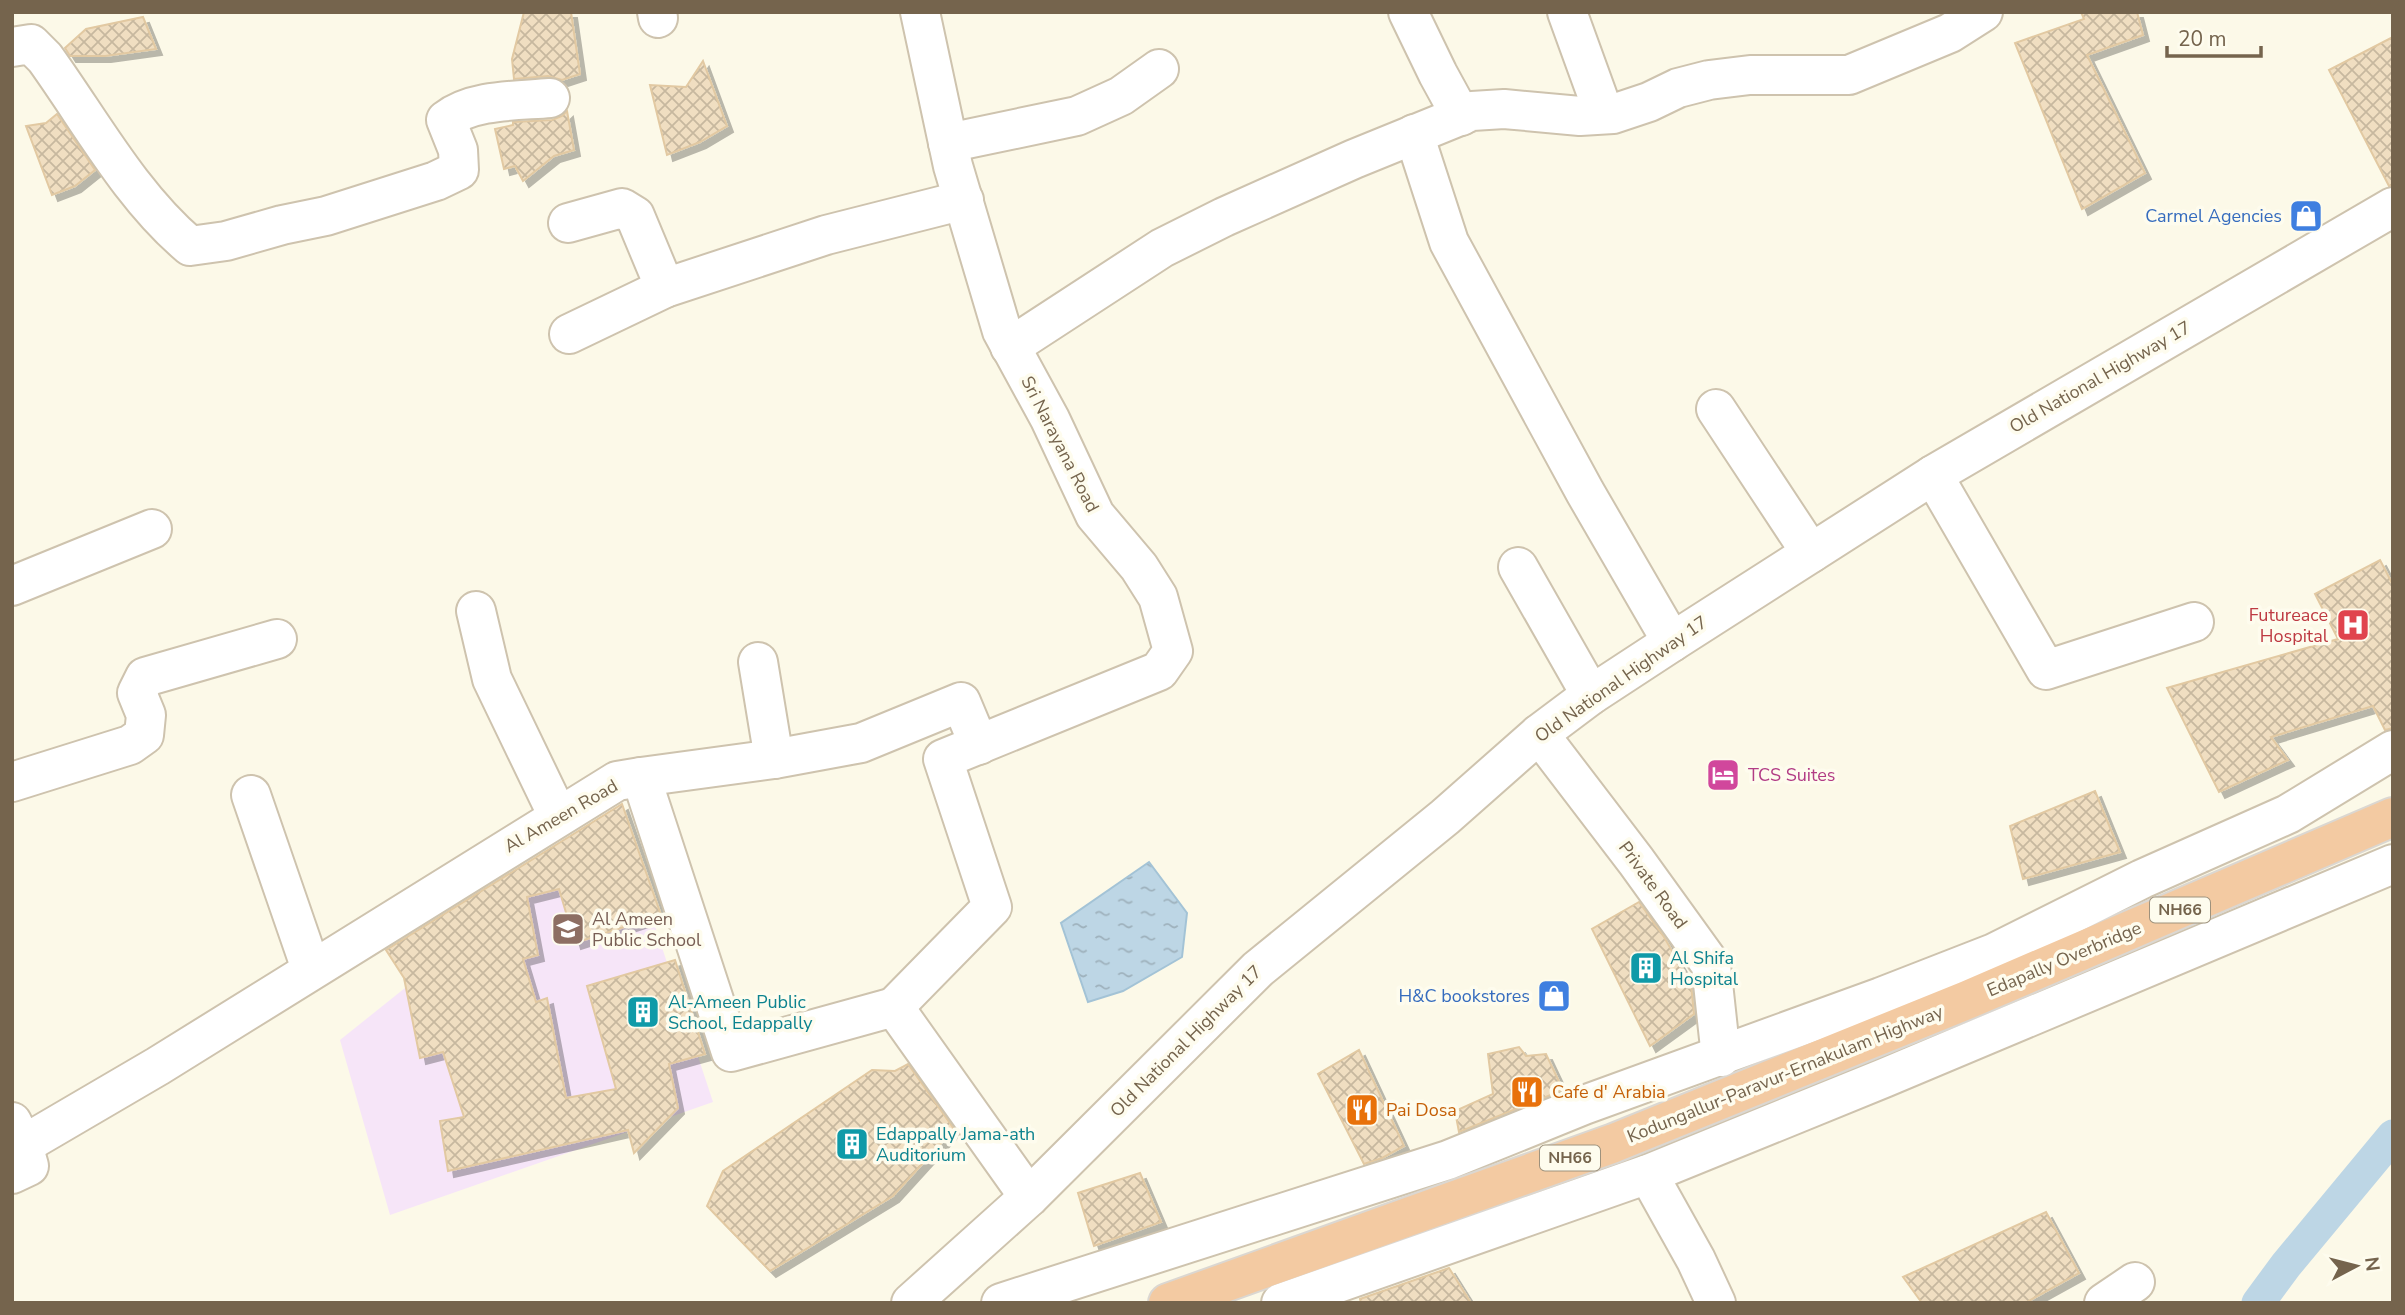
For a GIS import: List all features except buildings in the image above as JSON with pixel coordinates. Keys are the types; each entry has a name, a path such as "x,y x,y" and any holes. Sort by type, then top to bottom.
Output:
{"highway":[{"name":"Edapally Overbridge","path":"1967,1000 2393,817"},
{"name":"Kodungallur-Paravur-Ernakulam Highway","path":"1168,1303 1614,1143 1967,1000"}],"street":[{"name":"Sri Narayana Road","path":"894,1007 992,907 943,759 1159,671 1173,651 1158,597 1139,567 1095,515 1050,419 1002,331 948,143 920,12"},
{"path":"1408,12 1461,116"},
{"path":"1567,12 1604,114"},
{"path":"1010,347 1162,248 1342,164 1472,111 1504,109 1580,116 1604,114 1637,106 1678,88 1709,80 1750,75 1849,75 1950,33 1983,12"},
{"path":"12,47 31,44 46,58 137,192 190,247 226,241 326,216 436,181 459,170 458,150 446,120 455,114 490,104 550,98"},
{"path":"948,143 1077,116 1121,96 1159,68"},
{"path":"1414,134 1449,242 1585,492 1672,642"},
{"path":"569,334 665,288 826,235 964,200"},
{"name":"Old National Highway 17","path":"911,1303 1029,1197 1258,969 1445,817 1539,734 1591,695 1933,475 2393,206"},
{"path":"568,223 622,208 635,216 665,288"},
{"path":"1717,409 1811,553"},
{"path":"1933,475 2046,670 2194,622"},
{"path":"12,586 152,529"},
{"path":"1518,567 1591,695"},
{"path":"476,611 492,679 558,816"},
{"path":"12,782 130,745 144,735 146,715 137,694 145,677 277,639"},
{"path":"758,662 774,759"},
{"path":"641,777 774,759 861,743 961,702 979,745"},
{"name":"Private Road","path":"1539,734 1711,965 1721,1057"},
{"path":"1001,1303 1448,1160 1584,1105 1721,1057 1994,953 2152,874 2287,814 2393,750"},
{"name":"Al Ameen Road","path":"16,1147 158,1066 617,781 641,777 730,1052 894,1007"},
{"path":"251,795 311,970"},
{"path":"1281,1303 1648,1174 2393,864"},
{"path":"894,1007 1029,1197"},
{"path":"1648,1174 1696,1260 1716,1303"}],"shaded area":[{"name":"Al Ameen Public School","path":"619,817 713,1102 390,1215 340,1040"}],"water":[{"path":"1149,862 1187,913 1182,957 1123,991 1088,1002 1061,923"}],"waterway":[{"path":"2258,1303 2286,1265 2393,1136"}],"place":[{"name":"Carmel Agencies","path":"2306,216"},
{"name":"Futureace Hospital","path":"2353,625"},
{"name":"TCS Suites","path":"1723,775"},
{"name":"Al Ameen Public School","path":"568,929"},
{"name":"Al Shifa Hospital","path":"1646,968"},
{"name":"H&C bookstores","path":"1554,996"},
{"name":"Al-Ameen Public School, Edappally","path":"643,1012"},
{"name":"Cafe d' Arabia","path":"1527,1092"},
{"name":"Pai Dosa","path":"1362,1110"},
{"name":"Edappally Jama-ath Auditorium","path":"852,1144"}]}
